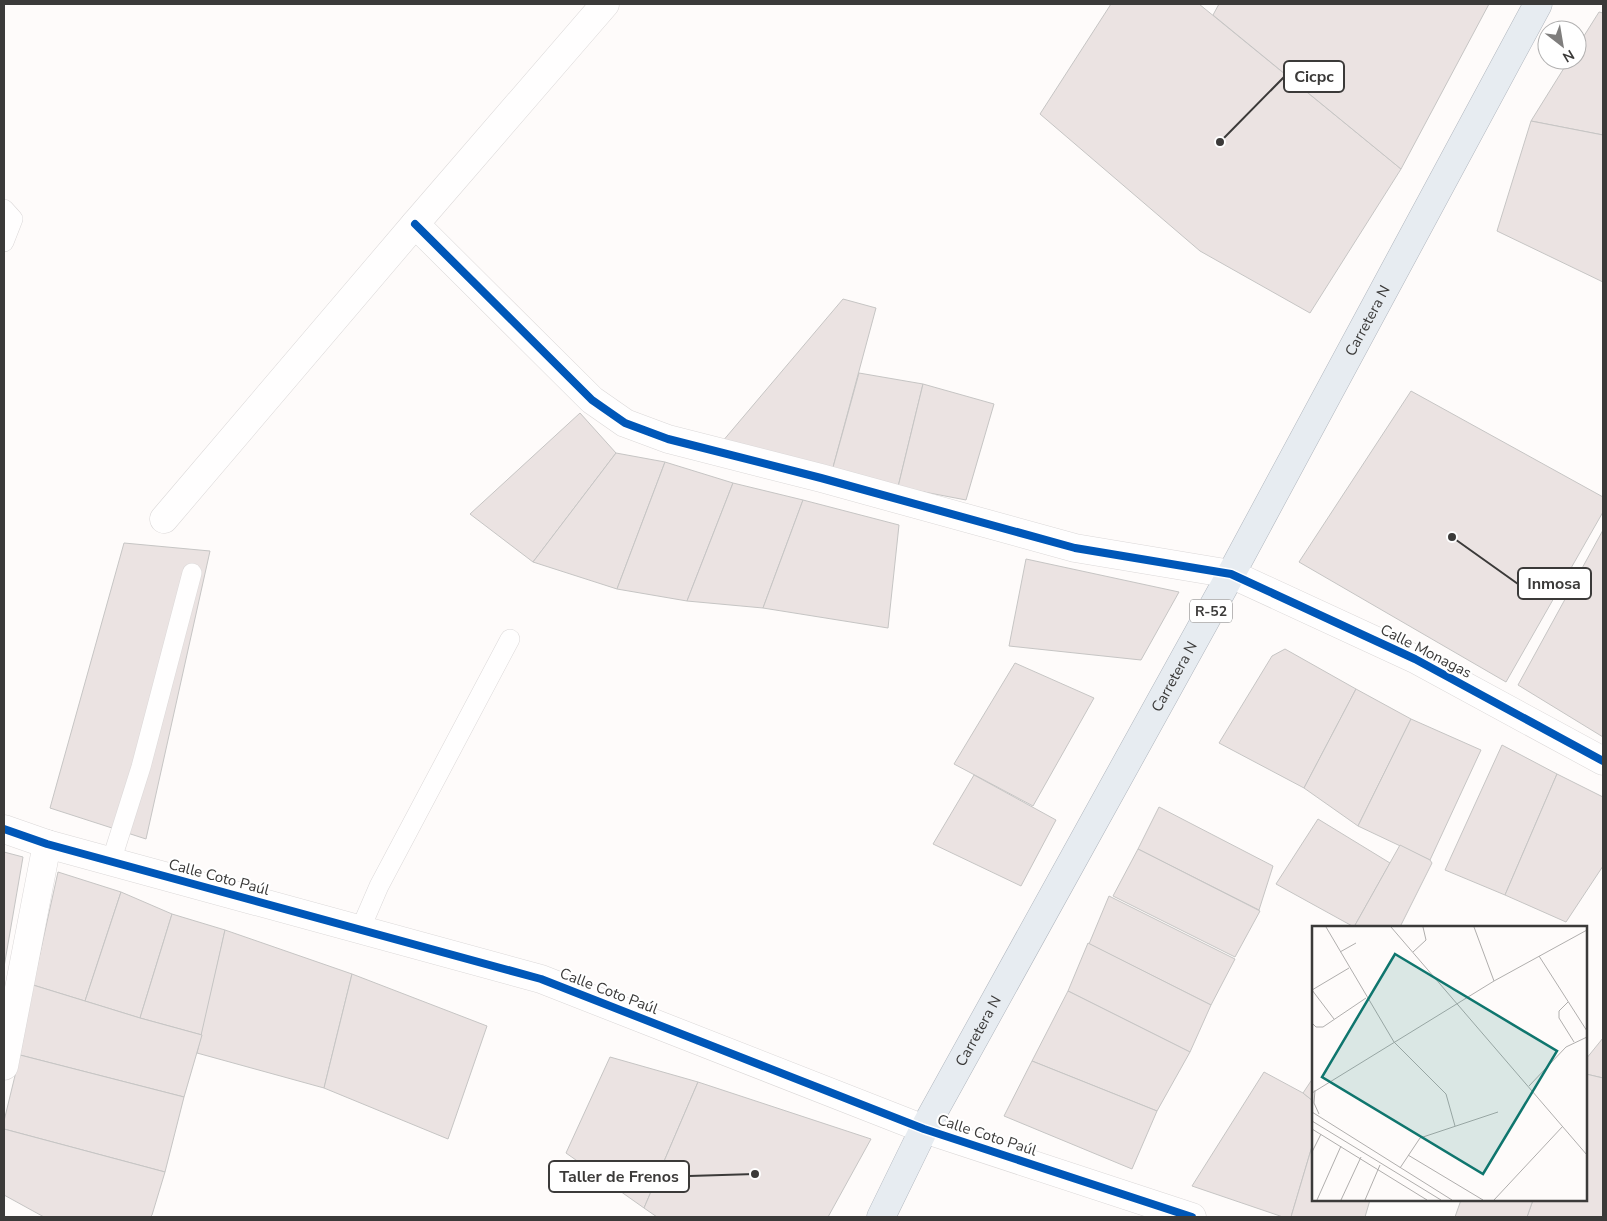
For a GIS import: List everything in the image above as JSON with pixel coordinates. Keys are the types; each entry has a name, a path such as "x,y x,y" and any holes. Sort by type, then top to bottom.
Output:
{"main road":[{"name":"Carretera N","path":"881,1217 924,1129 1231,574 1538,4"}],"street":[{"path":"164,519 605,4"},
{"name":"Calle Monagas","path":"415,224 592,400 625,423 668,439 821,478 1075,548 1231,574 1415,659 1603,761"},
{"name":"Calle Coto Paúl","path":"4,829 47,844 111,862 541,979 924,1129 1192,1217"},
{"path":"4,1066 47,844"}],"lane":[{"path":"4,209 13,218 4,242"},
{"path":"111,862 141,767 192,573"},
{"path":"360,930 379,886 510,639"}],"building":[{"path":"1111,4 1199,4 1401,169 1310,313 1200,251 1040,114"},
{"path":"1219,4 1489,4 1401,169 1213,15"},
{"path":"1599,12 1603,13 1603,135 1531,121 1563,70 1587,70 1587,31"},
{"path":"1531,121 1603,135 1603,282 1497,231"},
{"path":"843,299 876,308 832,471 722,442"},
{"path":"859,373 923,384 898,487 832,471"},
{"path":"923,384 994,404 966,500 898,487"},
{"path":"1411,391 1603,497 1603,512 1506,682 1299,562"},
{"path":"580,413 616,453 533,562 470,514"},
{"path":"616,453 665,462 617,589 533,562"},
{"path":"665,462 733,483 687,601 617,589"},
{"path":"733,483 803,500 763,608 687,601"},
{"path":"803,500 899,525 888,628 763,608"},
{"path":"1603,530 1603,737 1518,685"},
{"path":"124,543 210,551 146,839 50,808"},
{"path":"1026,559 1179,592 1141,660 1009,646"},
{"path":"1285,649 1356,689 1304,788 1219,743 1272,656"},
{"path":"1015,663 1094,698 1033,806 954,764"},
{"path":"1356,689 1411,719 1358,826 1304,788"},
{"path":"1411,719 1481,750 1430,860 1358,826"},
{"path":"1502,745 1557,774 1505,895 1445,870"},
{"path":"1557,774 1603,797 1603,866 1566,922 1505,895"},
{"path":"974,775 1056,820 1021,886 933,844"},
{"path":"1159,807 1273,866 1259,910 1138,849"},
{"path":"1318,819 1390,863 1355,926 1276,884"},
{"path":"1400,845 1430,860 1432,863 1400,926 1355,926"},
{"path":"1138,849 1260,911 1235,957 1113,896"},
{"path":"4,852 23,857 4,967"},
{"path":"58,872 121,892 85,1001 33,985"},
{"path":"121,892 172,914 140,1018 85,1001"},
{"path":"1109,896 1235,959 1211,1005 1089,944"},
{"path":"172,914 225,930 202,1035 140,1018"},
{"path":"225,930 352,974 324,1088 197,1053"},
{"path":"1088,943 1211,1005 1190,1052 1068,991"},
{"path":"352,974 487,1026 448,1139 324,1088"},
{"path":"33,985 202,1035 184,1097 20,1055"},
{"path":"1068,991 1190,1052 1157,1111 1032,1061"},
{"path":"1603,1038 1603,1078 1587,1074 1587,1058"},
{"path":"20,1055 184,1097 165,1172 4,1129 4,1121"},
{"path":"610,1057 698,1082 644,1208 566,1153"},
{"path":"1032,1061 1157,1111 1132,1169 1004,1116"},
{"path":"1264,1072 1303,1093 1312,1100 1312,1146 1291,1217 1283,1217 1192,1186"},
{"path":"1587,1074 1603,1078 1603,1217 1527,1217 1533,1201 1587,1201"},
{"path":"1312,1080 1312,1100 1303,1093"},
{"path":"698,1082 871,1139 828,1217 657,1217 644,1208"},
{"path":"4,1129 165,1172 152,1215 150,1217 44,1217 4,1195"},
{"path":"1312,1146 1312,1201 1370,1201 1365,1217 1291,1217"},
{"path":"1461,1201 1533,1201 1527,1217 1455,1217"}],"cycle path":[{"path":"415,224 592,400 625,423 668,439 821,478 1075,548 1231,574 1415,659 1603,761"},
{"path":"4,829 47,844 541,979 924,1129 1192,1217"}],"place":[{"name":"Cicpc","path":"1220,142"},
{"name":"Inmosa","path":"1452,537"},
{"name":"Taller de Frenos","path":"755,1174"}]}
